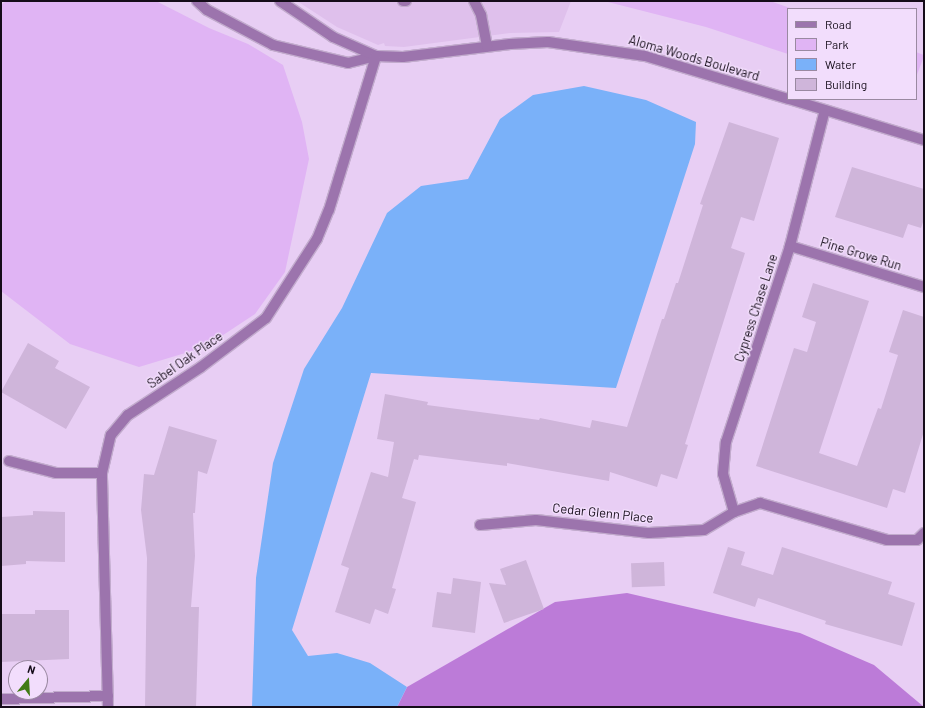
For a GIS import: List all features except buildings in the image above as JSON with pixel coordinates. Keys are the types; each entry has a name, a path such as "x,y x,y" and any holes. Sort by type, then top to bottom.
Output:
{"street":[{"name":"Aloma Woods Boulevard","path":"197,1 207,10 273,45 348,63 376,56 403,57 488,46 548,42 614,50 645,56 787,99"},
{"name":"Aloma Woods Boulevard","path":"280,1 332,36 376,56"},
{"path":"474,1 481,15 488,46"},
{"name":"Sabel Oak Place","path":"108,707 102,473 111,435 128,415 201,367 266,318 317,239 326,217 376,56"},
{"name":"Aloma Woods Boulevard","path":"791,100 924,140"},
{"name":"Cypress Chase Lane","path":"734,512 723,474 726,442 790,246 825,110"},
{"name":"Pine Grove Run","path":"790,246 924,286"},
{"path":"9,461 56,473 102,473"},
{"name":"Cedar Glenn Place","path":"480,525 536,520 649,533 704,530 734,512 760,503 887,540 917,540 924,533"},
{"path":"1,699 108,696"}],"shaded area":[{"path":"297,1 571,1 559,32 510,33 404,47 385,46 384,43 378,45 337,27"},
{"path":"627,593 800,633 874,665 924,707 397,707 407,687 555,602"}],"green space":[{"path":"6,1 156,1 209,28 248,44 283,65 302,122 309,159 285,272 255,314 205,347 139,367 70,344 1,291 1,5"},
{"path":"604,1 770,1 790,8 787,8 787,54 706,27"},
{"path":"917,52 924,56 917,75"}],"water":[{"path":"584,86 646,100 696,122 695,144 616,388 371,373 292,630 308,656 337,653 370,663 407,687 397,707 252,707 256,578 273,463 304,369 342,308 387,213 421,186 468,179 500,119 533,95"}]}
